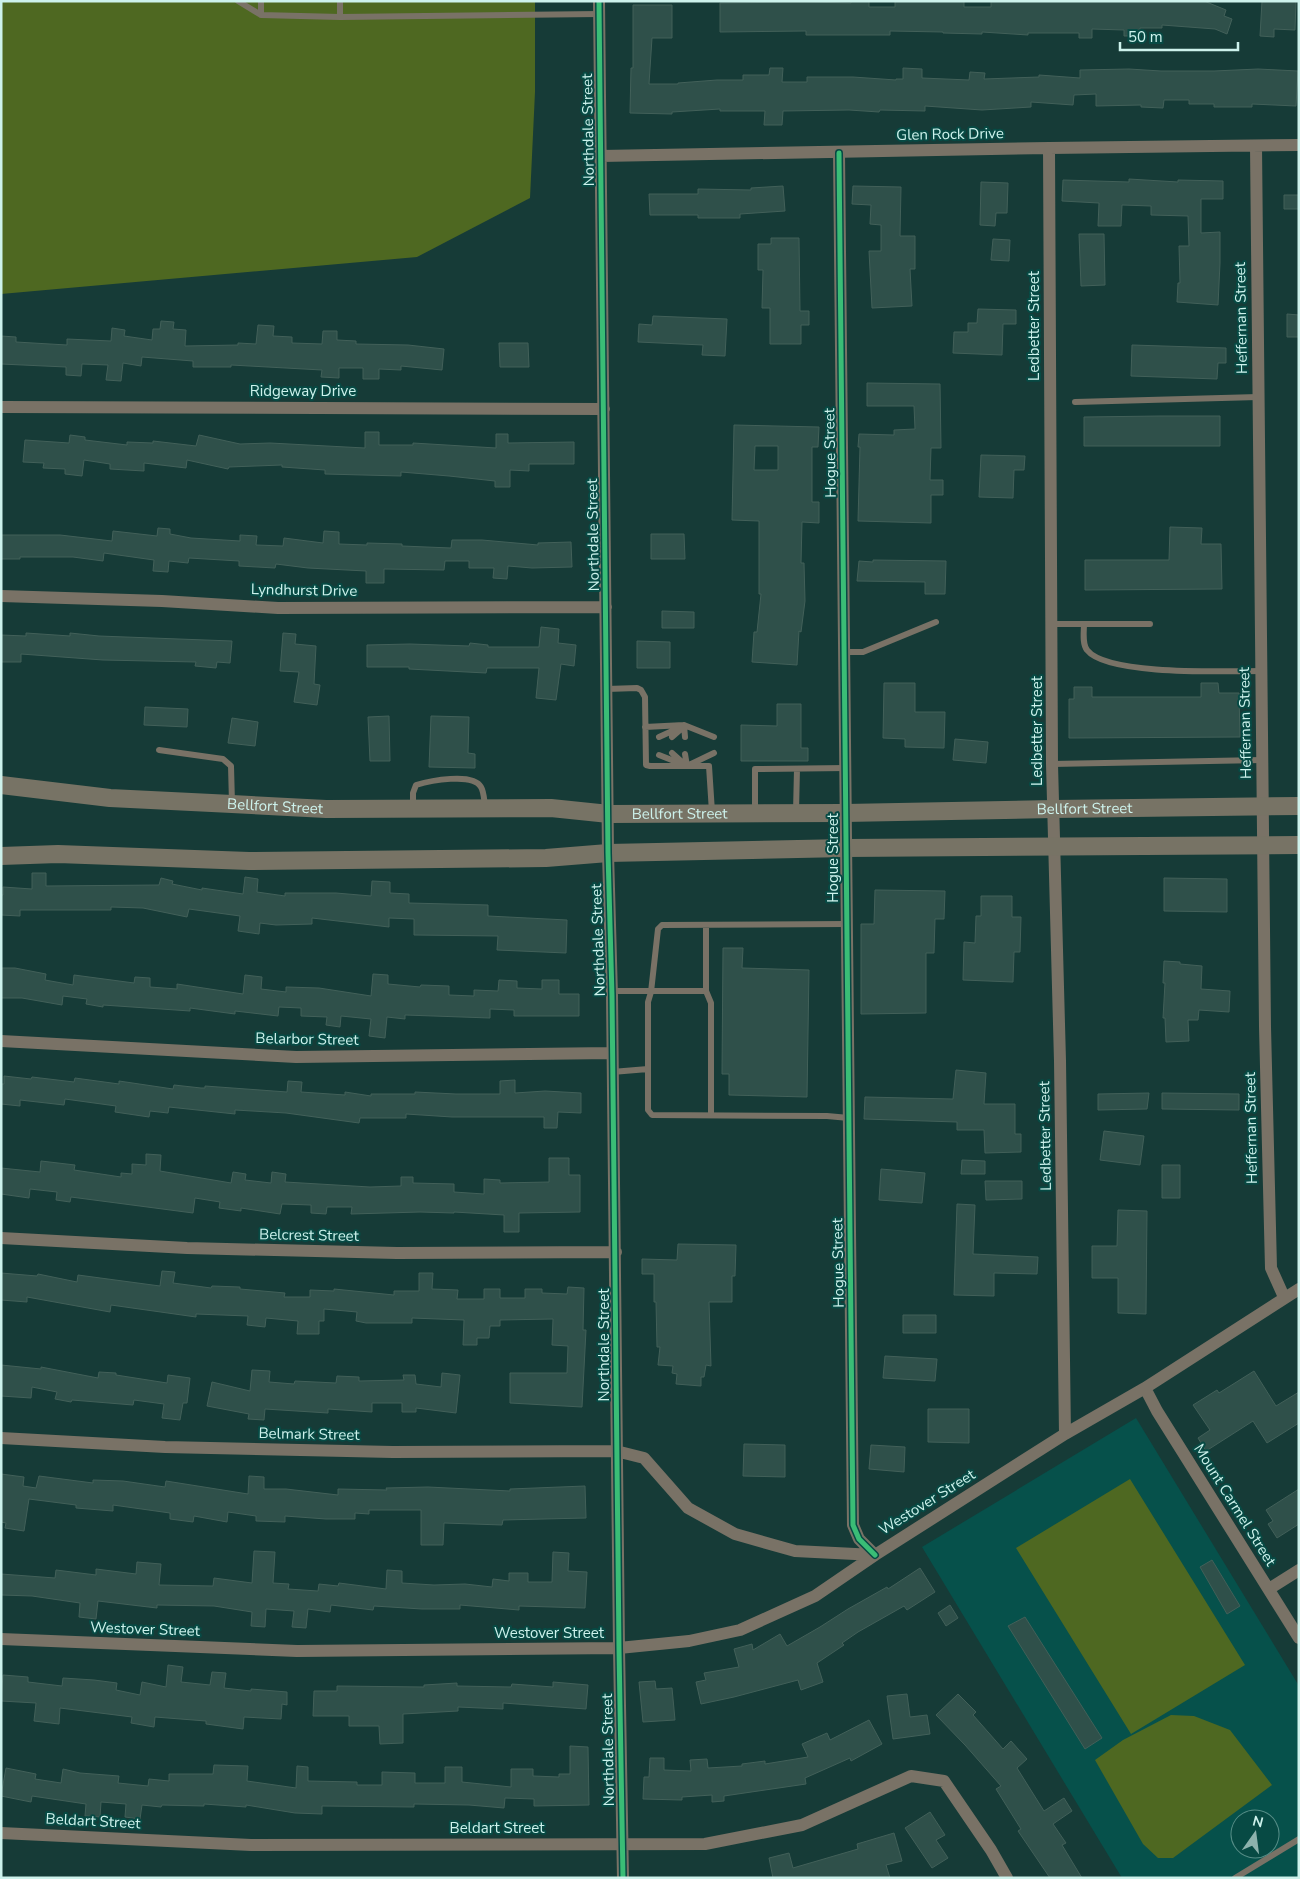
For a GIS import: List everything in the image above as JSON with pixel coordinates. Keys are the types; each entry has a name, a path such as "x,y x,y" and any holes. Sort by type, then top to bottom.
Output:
{"main road":[{"name":"Bellfort Street","path":"1,785 110,798 232,804 326,808 551,808 609,814 796,814 1299,806"},
{"path":"1,856 67,854 248,860 546,858 608,853 846,848 1299,845"}],"street":[{"name":"Northdale Street","path":"600,8 608,853 616,1252 618,1648 623,1878"},
{"name":"Glen Rock Drive","path":"601,156 1299,145"},
{"name":"Heffernan Street","path":"1256,146 1263,845 1271,1268 1284,1297"},
{"name":"Ledbetter Street","path":"1049,148 1053,624 1052,764 1060,1060 1065,1434"},
{"name":"Hogue Street","path":"839,153 853,1525 859,1539 875,1554"},
{"name":"Ridgeway Drive","path":"1,407 604,409"},
{"name":"Lyndhurst Drive","path":"1,596 162,601 278,608 606,607"},
{"name":"Belarbor Street","path":"1,1041 296,1057 612,1053"},
{"name":"Belcrest Street","path":"1,1238 187,1248 397,1253 616,1252"},
{"name":"Westover Street","path":"1,1639 297,1651 618,1648 689,1641 740,1630 815,1596 875,1554 1065,1434 1145,1388 1299,1289"},
{"name":"Mount Carmel Street","path":"1145,1388 1156,1411 1299,1638"},
{"name":"Belmark Street","path":"1,1438 164,1446 373,1451 616,1451"},
{"path":"616,1451 644,1458 688,1508 735,1534 795,1551 875,1554"},
{"path":"1269,1589 1299,1570"},
{"name":"Beldart Street","path":"1,1833 251,1845 705,1844 802,1825 911,1776 944,1782 991,1850 1007,1878"}],"lane":[{"path":"238,1 261,15 340,17 600,8"},
{"path":"261,1 261,15"},
{"path":"340,1 340,17"},
{"path":"1075,402 1258,397"},
{"path":"844,652 864,652 936,622"},
{"path":"1053,624 1150,624"},
{"path":"1084,624 1084,648 1089,653 1112,663 1151,669 1261,671"},
{"path":"607,688 637,688 645,696 646,765 709,766 712,814"},
{"path":"645,727 684,725 714,737"},
{"path":"659,737 684,725"},
{"path":"684,725 702,737"},
{"path":"672,737 684,725"},
{"path":"684,725 685,737"},
{"path":"159,750 224,759 231,766 233,772 232,804"},
{"path":"659,755 686,766 714,753"},
{"path":"672,754 686,766"},
{"path":"685,754 686,766"},
{"path":"686,766 702,754"},
{"path":"1052,764 1262,760"},
{"path":"796,814 797,768"},
{"path":"755,814 754,769 846,768"},
{"path":"413,808 413,793 416,785 431,781 457,779 474,780 481,786 486,808"},
{"path":"846,924 662,925 658,929 651,992 648,1002 648,1110 652,1115 828,1116 849,1118"},
{"path":"706,925 706,991 712,1003 711,1115"},
{"path":"612,991 706,991"},
{"path":"612,1072 648,1068"},
{"path":"1235,1878 1299,1839"}],"shaded area":[{"path":"1136,1418 1299,1686 1299,1878 1122,1878 922,1547"}],"green space":[{"path":"1,1 535,1 535,92 530,198 417,257 1,294"},
{"path":"1130,1479 1245,1665 1131,1734 1016,1548"},
{"path":"1171,1715 1194,1716 1230,1730 1272,1785 1239,1809 1230,1809 1230,1816 1173,1858 1158,1858 1143,1844 1095,1760 1123,1740"}],"building":[{"path":"851,1 869,1 869,7 895,7 895,1 964,1 964,7 991,7 991,1 1204,1 1226,10 1224,16 1232,19 1227,34 1215,29 1162,25 1162,28 1140,28 1140,36 1124,36 1124,30 1092,29 1092,38 1079,38 1079,33 1028,33 1028,35 982,32 982,34 890,31 890,35 806,35 806,31 720,32 720,3 851,3"},
{"path":"1262,1 1296,1 1295,30 1274,29 1274,37 1260,36"},
{"path":"633,5 672,5 672,38 652,38 649,84 743,80 743,75 769,75 770,68 783,68 782,82 807,82 807,77 853,77 896,80 903,79 903,68 922,69 922,78 969,80 970,72 985,73 984,79 1039,77 1039,75 1080,78 1080,70 1214,71 1258,69 1298,71 1296,106 1252,104 1252,107 1214,107 1214,104 1189,104 1189,100 1164,100 1163,108 1141,107 1141,105 1096,106 1096,94 1074,95 1073,105 1031,102 1031,107 982,110 925,106 925,111 783,111 782,125 764,125 765,111 720,111 720,109 672,112 672,114 630,113 631,68 633,68"},
{"path":"1129,179 1178,182 1178,180 1223,181 1223,199 1201,199 1201,233 1220,232 1218,305 1177,302 1178,283 1180,283 1179,246 1189,246 1188,216 1151,215 1151,206 1122,205 1121,226 1098,226 1099,203 1062,201 1063,180 1129,182"},
{"path":"981,182 1008,183 1007,213 996,213 995,226 980,225"},
{"path":"783,186 785,211 740,214 740,218 698,218 698,215 650,215 649,194 698,194 698,189 751,190 751,188"},
{"path":"853,186 901,187 900,236 915,236 915,269 910,269 912,306 872,308 869,251 881,251 881,225 870,224 871,205 852,204"},
{"path":"1284,195 1299,195 1299,209 1284,209"},
{"path":"1079,234 1104,234 1105,285 1081,286"},
{"path":"771,238 799,238 800,311 809,311 809,325 801,325 801,344 770,344 770,308 762,308 763,270 758,270 758,244 771,244"},
{"path":"993,239 1010,240 1009,261 991,260"},
{"path":"978,309 1016,310 1016,324 1003,324 1002,355 953,353 954,332 968,332 968,323 977,323"},
{"path":"1287,314 1299,315 1299,337 1287,337"},
{"path":"653,316 727,319 725,356 702,355 703,345 638,342 639,324 652,325"},
{"path":"161,321 174,322 173,329 186,330 185,346 238,345 238,343 256,344 258,325 274,326 273,336 292,337 292,343 322,344 323,331 337,331 337,340 356,341 356,344 408,345 444,349 442,370 401,366 401,370 379,369 379,379 363,379 363,368 339,368 339,378 321,377 322,370 231,365 231,367 193,367 193,361 142,357 141,366 123,363 121,381 106,380 108,365 82,364 81,376 66,375 66,367 1,364 1,336 16,337 16,342 67,345 67,339 111,341 112,328 125,330 124,336 152,340 153,329 160,329"},
{"path":"499,343 528,343 529,367 500,367"},
{"path":"1132,345 1226,348 1226,363 1218,363 1217,379 1131,376"},
{"path":"867,383 940,384 941,448 931,448 930,480 943,480 943,495 931,495 931,523 858,521 859,434 894,435 894,430 915,429 914,406 867,406"},
{"path":"1220,416 1220,446 1084,446 1084,417"},
{"path":"734,425 819,427 818,447 812,447 812,502 819,502 819,523 802,522 801,563 804,563 805,601 801,632 799,631 797,665 752,662 754,632 757,632 761,594 759,594 759,521 732,520","holes":["755,446 778,446 778,470 754,470"]},
{"path":"365,432 379,432 379,445 413,445 413,443 496,448 496,434 508,434 508,443 574,442 574,464 529,464 529,471 510,470 510,487 495,487 495,481 449,476 401,472 401,476 325,474 325,470 282,467 282,465 229,467 228,469 187,460 186,468 144,463 144,471 110,469 110,464 84,460 82,476 65,474 65,469 43,468 44,463 23,462 25,440 69,443 70,435 85,437 85,440 127,445 127,442 153,443 153,441 196,446 199,435 240,444 270,443 365,448"},
{"path":"981,455 1025,456 1024,470 1014,470 1013,498 979,497"},
{"path":"1170,527 1202,528 1201,544 1221,544 1222,589 1085,590 1085,560 1169,560"},
{"path":"158,528 170,529 170,534 191,538 240,541 240,535 257,536 256,545 283,546 284,538 323,543 324,531 339,532 339,544 402,544 402,546 451,548 452,540 482,540 538,545 538,543 571,542 572,567 532,568 508,566 507,579 493,578 494,568 469,568 469,561 445,561 444,570 384,569 384,583 366,583 366,571 308,568 276,564 275,568 239,566 239,561 189,558 188,563 169,561 168,572 153,571 154,560 104,553 103,561 73,557 1,559 1,535 60,535 112,541 113,531 157,536"},
{"path":"651,534 684,534 685,559 651,559"},
{"path":"873,560 946,561 945,594 925,594 925,582 857,581 859,561 873,562"},
{"path":"662,611 694,612 694,628 662,628"},
{"path":"541,627 559,629 558,643 576,645 574,666 561,664 556,700 536,698 539,668 487,668 486,673 409,669 409,667 367,667 367,645 469,646 470,643 488,645 488,647 539,647"},
{"path":"26,633 70,636 70,633 99,636 232,641 230,663 217,662 216,668 195,666 196,662 103,660 21,654 21,662 1,662 1,635 26,636"},
{"path":"283,633 296,634 295,644 316,646 314,684 320,685 317,705 294,702 299,672 280,671"},
{"path":"637,641 670,642 670,668 637,668"},
{"path":"884,683 915,683 915,712 945,712 944,748 905,747 905,739 883,738"},
{"path":"1201,683 1218,683 1219,693 1239,693 1240,737 1069,738 1069,699 1074,699 1074,687 1092,687 1092,697 1201,697"},
{"path":"777,704 801,704 801,748 808,748 808,761 741,761 741,725 777,726"},
{"path":"145,707 188,709 187,727 144,725"},
{"path":"389,716 390,761 370,761 368,717"},
{"path":"431,716 469,717 468,753 475,754 475,768 429,767"},
{"path":"232,718 258,722 255,746 228,743"},
{"path":"955,739 988,742 986,763 953,760"},
{"path":"32,873 46,873 46,886 159,885 161,878 173,881 172,884 202,890 202,888 243,894 245,877 258,879 257,892 285,896 285,893 336,893 371,896 372,881 390,882 390,893 409,894 409,903 488,905 488,916 567,920 566,953 497,950 498,936 414,935 414,919 389,918 389,927 312,918 312,924 276,925 260,923 259,934 238,931 240,916 189,909 187,917 143,908 111,907 111,910 20,910 20,916 1,915 3,887 32,889"},
{"path":"1164,878 1227,879 1227,912 1164,911"},
{"path":"875,890 945,891 944,919 935,919 934,953 926,953 926,1013 861,1014 861,924 874,924"},
{"path":"981,896 1012,896 1012,917 1021,917 1020,952 1014,952 1013,982 963,980 964,942 975,943 976,916 981,916"},
{"path":"723,948 743,948 742,968 809,970 807,1097 729,1095 729,1074 722,1074"},
{"path":"1164,961 1202,966 1201,989 1230,991 1229,1012 1199,1010 1198,1020 1188,1020 1189,1041 1166,1042 1165,1018 1163,1018"},
{"path":"1,968 15,968 46,974 45,980 73,985 74,975 134,983 135,977 150,978 150,987 177,989 177,984 243,994 245,975 262,977 261,989 286,992 286,987 319,988 371,996 373,974 388,975 388,984 420,987 421,985 449,986 449,995 474,996 474,990 498,991 499,980 517,981 517,988 542,989 542,980 559,980 559,994 579,994 579,1016 514,1016 514,1010 490,1009 490,1018 405,1015 405,1019 387,1017 385,1038 369,1036 371,1019 341,1016 340,1027 326,1025 327,1017 301,1016 301,1008 279,1007 278,1016 235,1011 235,1014 190,1008 190,1011 103,1005 103,1007 86,1004 87,999 63,996 62,1005 22,998 1,998"},
{"path":"956,1070 986,1073 984,1104 1015,1104 1015,1134 1021,1134 1021,1152 985,1153 984,1130 957,1130 957,1122 864,1119 865,1097 953,1099"},
{"path":"4,1076 74,1082 75,1078 119,1084 119,1081 173,1089 174,1085 287,1092 288,1081 302,1082 301,1092 345,1095 345,1092 371,1096 371,1094 415,1094 415,1092 500,1094 500,1081 515,1080 515,1093 545,1091 581,1093 581,1113 558,1112 557,1128 544,1128 544,1117 452,1117 406,1114 406,1118 360,1118 359,1123 286,1113 235,1110 235,1114 169,1107 168,1113 150,1111 149,1117 115,1112 116,1106 65,1099 64,1105 20,1100 20,1106 1,1104 1,1084 4,1084"},
{"path":"1149,1093 1147,1109 1098,1110 1098,1094"},
{"path":"1162,1093 1239,1094 1239,1110 1162,1109"},
{"path":"1104,1131 1144,1136 1140,1165 1100,1160"},
{"path":"146,1154 161,1155 160,1171 231,1183 233,1172 246,1174 245,1180 271,1183 272,1172 286,1174 285,1182 370,1187 401,1186 401,1177 413,1177 413,1183 454,1184 454,1192 484,1194 484,1179 500,1180 500,1183 549,1182 549,1158 569,1158 569,1175 580,1175 580,1212 519,1213 519,1232 504,1232 504,1215 454,1212 351,1214 352,1207 327,1207 326,1214 311,1213 311,1205 282,1204 280,1214 241,1208 241,1211 219,1208 220,1202 195,1198 193,1213 71,1197 70,1202 56,1200 57,1192 30,1189 29,1198 1,1194 1,1168 40,1172 41,1161 75,1165 74,1170 121,1177 121,1173 132,1174 132,1164 146,1165"},
{"path":"962,1160 985,1161 985,1174 961,1174"},
{"path":"1162,1165 1180,1165 1180,1198 1162,1198"},
{"path":"881,1169 925,1173 922,1203 879,1200"},
{"path":"985,1181 1022,1181 1022,1199 986,1200"},
{"path":"957,1204 975,1205 973,1254 1038,1257 1037,1274 994,1273 994,1296 954,1295"},
{"path":"1118,1210 1147,1211 1146,1314 1118,1313 1118,1278 1092,1278 1092,1246 1117,1246"},
{"path":"678,1244 736,1245 735,1276 732,1276 732,1302 709,1302 711,1366 706,1365 704,1377 701,1377 701,1386 676,1384 677,1374 672,1373 673,1366 658,1365 660,1347 657,1347 654,1274 642,1274 642,1259 677,1260"},
{"path":"162,1271 175,1272 173,1283 211,1288 212,1286 240,1287 240,1289 285,1293 284,1297 310,1297 310,1290 334,1291 334,1289 394,1295 394,1291 419,1291 419,1273 433,1273 432,1289 458,1290 457,1299 484,1299 484,1289 500,1289 500,1298 525,1298 525,1289 542,1289 542,1293 567,1294 568,1287 584,1288 583,1330 586,1330 582,1407 510,1403 510,1373 567,1373 568,1346 552,1345 553,1319 500,1320 500,1326 490,1326 489,1338 477,1338 477,1345 463,1345 464,1320 412,1318 412,1323 366,1323 356,1321 357,1312 324,1309 324,1321 319,1321 319,1334 297,1334 298,1321 266,1318 265,1327 247,1325 248,1316 196,1314 196,1317 111,1305 110,1312 27,1297 27,1302 1,1300 1,1273 37,1276 38,1274 77,1282 78,1275 160,1286"},
{"path":"903,1315 936,1315 936,1333 903,1333"},
{"path":"885,1356 937,1359 935,1381 883,1378"},
{"path":"1,1365 41,1369 41,1367 98,1378 99,1372 116,1373 116,1375 167,1383 168,1375 190,1378 187,1403 183,1403 180,1420 162,1418 164,1404 134,1400 133,1405 72,1400 71,1402 55,1399 57,1392 32,1387 31,1398 1,1396"},
{"path":"252,1370 270,1371 269,1382 294,1384 295,1381 336,1383 337,1376 359,1377 359,1381 404,1380 403,1375 415,1375 416,1384 441,1387 442,1373 460,1375 456,1413 416,1408 416,1412 402,1412 402,1403 372,1403 372,1412 328,1409 328,1413 265,1409 264,1420 248,1419 249,1414 207,1406 212,1382 250,1391"},
{"path":"1254,1371 1276,1406 1299,1392 1299,1423 1267,1443 1253,1421 1206,1451 1198,1438 1210,1430 1193,1405 1217,1390 1219,1393"},
{"path":"928,1409 969,1409 969,1443 928,1442"},
{"path":"744,1444 785,1445 785,1477 743,1476"},
{"path":"871,1445 905,1447 904,1472 869,1469"},
{"path":"1,1474 24,1477 23,1486 36,1488 39,1476 93,1483 93,1480 123,1481 165,1487 166,1481 248,1494 249,1476 264,1477 264,1489 286,1489 338,1495 338,1489 387,1490 386,1488 428,1487 510,1491 510,1489 585,1486 586,1518 503,1520 502,1525 444,1523 443,1545 421,1545 421,1510 369,1510 369,1514 355,1513 355,1519 285,1516 285,1522 256,1521 256,1516 228,1512 227,1522 194,1516 193,1522 170,1519 170,1513 113,1505 113,1511 76,1508 76,1505 29,1499 24,1531 5,1528 6,1523 1,1522"},
{"path":"1299,1489 1299,1524 1277,1538 1268,1524 1273,1521 1266,1510"},
{"path":"254,1551 275,1552 273,1583 289,1584 288,1589 318,1591 319,1584 338,1586 339,1583 386,1589 387,1570 402,1571 402,1583 465,1584 492,1587 493,1579 509,1581 509,1573 528,1573 528,1582 552,1582 553,1552 569,1553 568,1571 587,1572 585,1608 519,1606 519,1610 460,1605 460,1609 374,1606 373,1610 331,1605 330,1612 308,1609 306,1628 292,1627 294,1611 266,1609 265,1627 251,1626 252,1612 214,1606 157,1605 157,1608 98,1601 96,1619 79,1617 80,1603 32,1596 1,1595 1,1574 55,1578 56,1570 96,1575 96,1569 136,1574 137,1562 161,1564 159,1585 213,1586 214,1578 252,1583"},
{"path":"1212,1560 1240,1606 1227,1614 1200,1567"},
{"path":"920,1568 935,1592 907,1610 904,1606 858,1632 842,1643 844,1645 817,1663 823,1682 801,1690 798,1680 701,1704 696,1682 706,1680 704,1673 739,1667 734,1649 752,1644 753,1650 780,1634 787,1646 848,1609 887,1587 888,1589"},
{"path":"950,1605 958,1618 946,1626 938,1613"},
{"path":"1025,1617 1102,1738 1085,1749 1008,1626"},
{"path":"168,1665 183,1667 181,1682 210,1685 212,1672 226,1673 224,1688 287,1692 287,1705 282,1704 281,1719 244,1717 243,1729 206,1724 206,1721 155,1717 154,1727 131,1723 132,1717 60,1708 59,1724 34,1721 36,1703 1,1701 3,1675 28,1677 28,1682 62,1686 63,1678 117,1683 116,1690 140,1695 142,1682 166,1687"},
{"path":"655,1681 656,1689 672,1688 675,1720 643,1722 639,1682"},
{"path":"553,1682 588,1685 586,1709 503,1703 503,1709 458,1707 458,1711 403,1714 403,1743 380,1744 379,1726 349,1726 349,1716 313,1716 314,1691 337,1691 337,1686 424,1687 424,1685 457,1683 457,1686 511,1687 512,1684 553,1687"},
{"path":"907,1694 910,1717 927,1715 930,1734 893,1739 887,1696"},
{"path":"958,1694 976,1712 973,1715 1003,1749 1011,1741 1027,1759 1017,1768 1044,1811 1064,1798 1072,1811 1053,1824 1066,1843 1062,1845 1082,1878 1050,1878 1018,1831 1021,1829 996,1789 1001,1786 936,1715"},
{"path":"869,1720 882,1744 851,1761 850,1758 805,1778 806,1784 724,1796 724,1801 712,1802 712,1795 682,1797 682,1800 643,1799 644,1777 649,1777 650,1758 664,1758 664,1770 691,1771 690,1760 707,1759 708,1768 742,1766 742,1764 765,1761 765,1764 808,1757 802,1744 827,1733 830,1740"},
{"path":"570,1746 588,1747 589,1805 534,1806 534,1799 505,1798 504,1808 414,1804 414,1807 322,1806 322,1814 295,1813 246,1805 246,1807 204,1804 204,1806 162,1805 161,1807 142,1805 140,1819 125,1817 126,1804 101,1802 100,1817 85,1816 86,1804 32,1796 31,1802 1,1796 6,1768 36,1774 35,1779 61,1783 63,1769 80,1773 119,1776 118,1783 148,1786 149,1779 169,1781 169,1774 213,1774 214,1765 248,1766 247,1781 296,1788 297,1766 308,1767 308,1781 357,1782 357,1785 382,1785 382,1772 415,1773 415,1783 445,1783 445,1767 462,1767 462,1782 511,1787 511,1769 533,1769 533,1776 559,1777 559,1774 570,1774"},
{"path":"930,1812 945,1835 936,1840 948,1858 932,1868 905,1828"},
{"path":"894,1833 902,1861 886,1865 890,1878 773,1878 769,1858 789,1853 793,1868 858,1849 857,1844"}],"cycle path":[{"path":"599,1 608,853 612,996 623,1878"},
{"path":"839,153 853,1525 859,1539 875,1555"}]}
